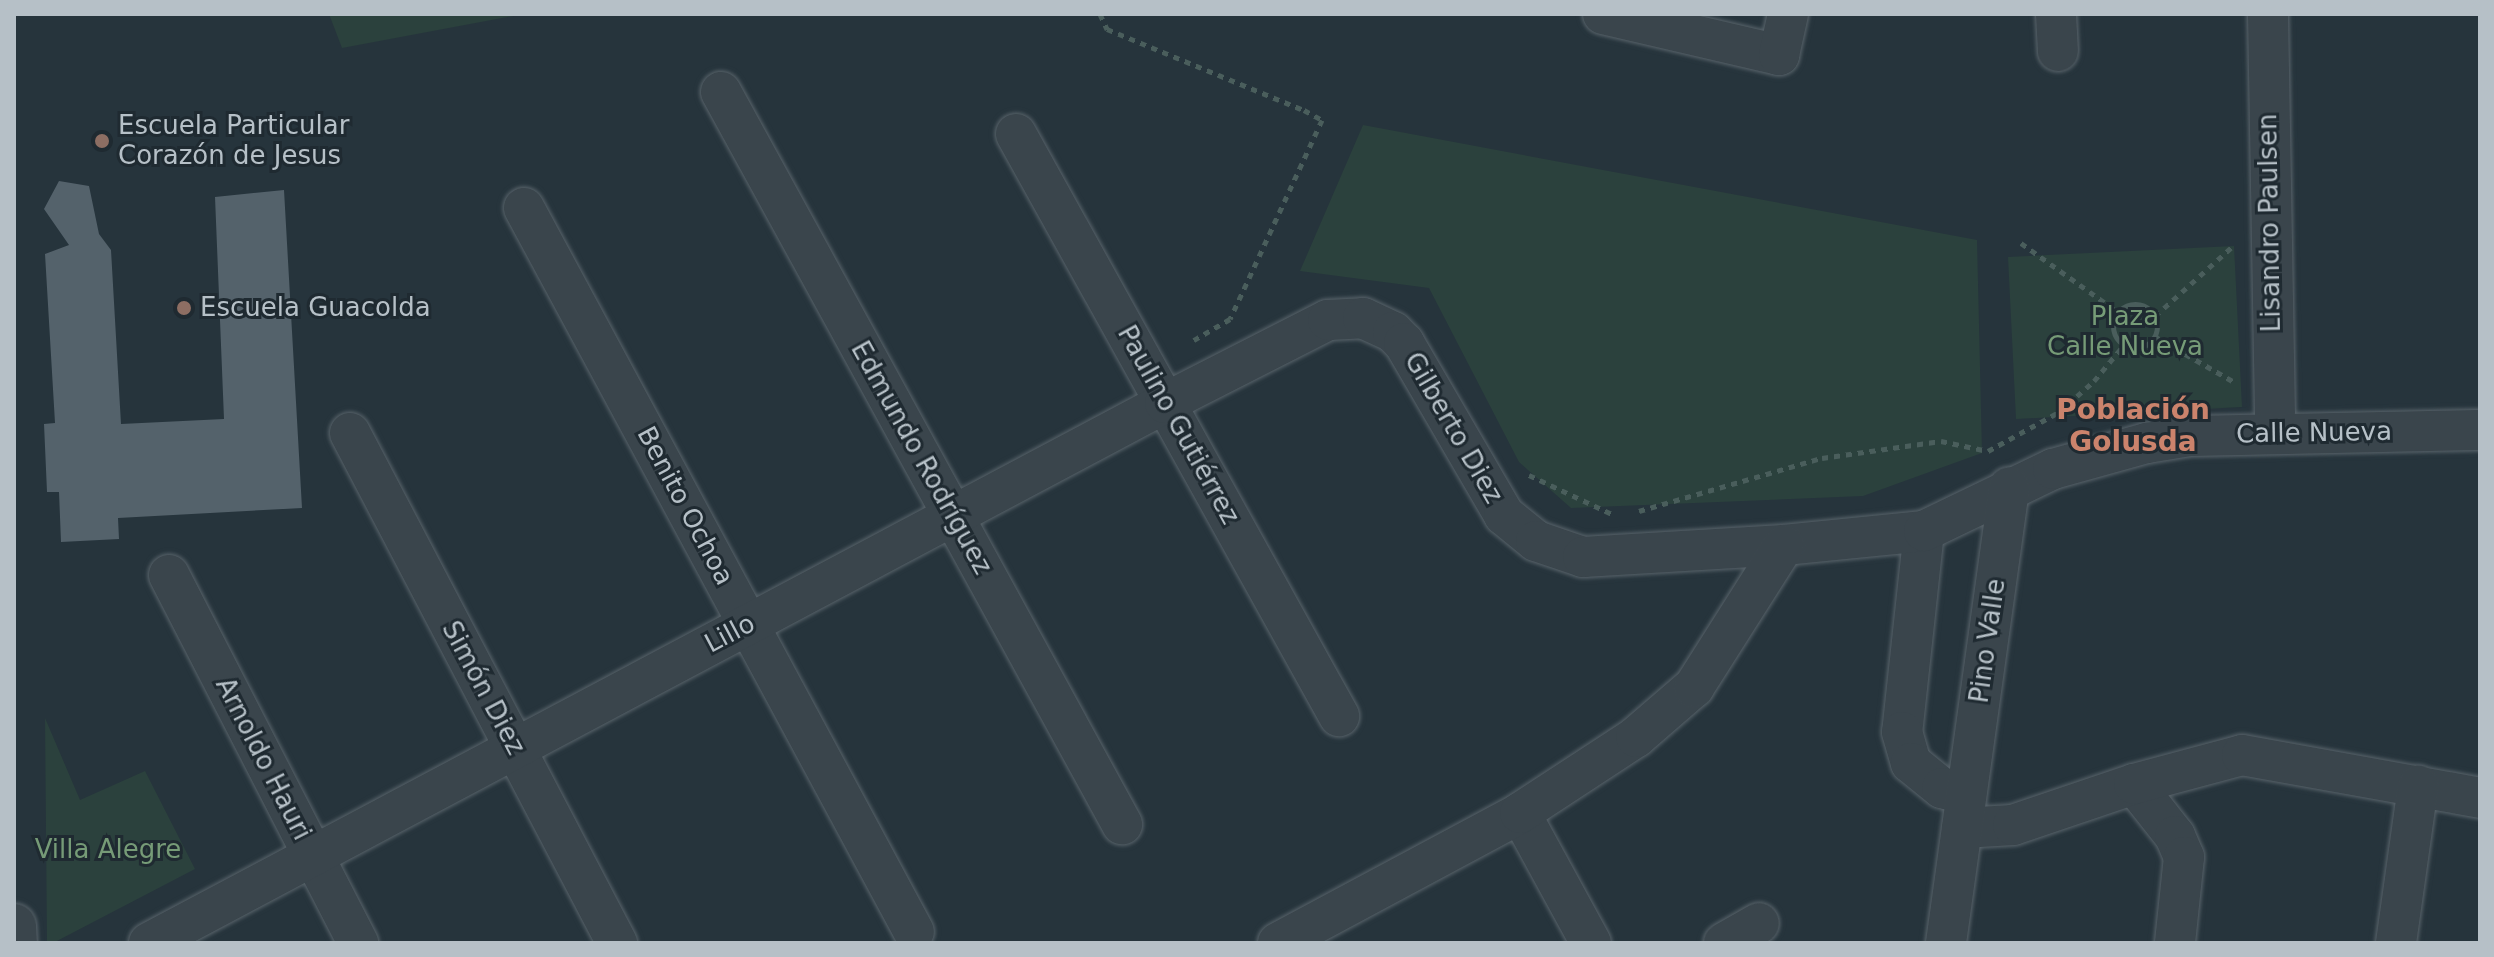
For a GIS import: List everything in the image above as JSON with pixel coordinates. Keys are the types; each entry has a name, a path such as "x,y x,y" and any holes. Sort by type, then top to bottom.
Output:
{"street":[{"path":"1603,14 1779,55 1788,14"},
{"name":"Lisandro Paulsen","path":"2268,14 2273,418"},
{"name":"Edmundo Rodríguez","path":"721,92 1122,824"},
{"name":"Paulino Gutiérrez","path":"1016,134 1339,716"},
{"name":"Benito Ochoa","path":"524,208 914,932"},
{"name":"Gilberto Diez","path":"1312,329 1345,317 1363,318 1380,324 1404,343 1491,498 1504,515 1536,541 1583,557 1784,545"},
{"name":"Lillo","path":"149,943 1165,403 1312,329"},
{"name":"Calle Nueva","path":"1784,545 1924,531 2009,487 2053,469 2147,443 2273,418 2480,430"},
{"name":"Simón Diez","path":"350,433 617,943"},
{"name":"Pino Valle","path":"1946,943 2009,487"},
{"path":"1924,531 1902,732 1911,763 1964,811 2013,825 2134,784 2242,755 2480,798"},
{"path":"1278,943 1520,813 1636,737 1694,687 1784,545"},
{"name":"Arnoldo Hauri","path":"169,575 358,943"},
{"path":"2134,784 2175,836 2184,857 2175,943"},
{"path":"2396,943 2418,786"},
{"path":"1520,813 1591,943"},
{"path":"1724,943 1759,923"},
{"path":"14,926 15,943"}],"path":[{"path":"1100,14 1107,29 1322,120 1230,319 1146,368"},
{"path":"2021,243 2118,312"},
{"path":"2124,345 2145,345 2154,336 2155,316 2234,246"},
{"path":"2118,312 2138,304 2155,316"},
{"path":"2118,312 2115,333 2124,345"},
{"path":"2154,336 2273,418"},
{"path":"1633,513 1822,458 1941,441 1988,451 2059,412 2094,381 2124,345"},
{"path":"1520,471 1618,517"}],"green space":[{"path":"329,14 524,14 342,48"},
{"path":"1363,125 1977,240 1982,453 1863,496 1571,508 1519,462 1429,288 1300,271"},
{"name":"Plaza Calle Nueva","path":"2234,246 2242,407 2016,419 2008,257"},
{"name":"Villa Alegre","path":"45,718 80,800 145,771 195,869 53,943 47,943"}],"building":[{"path":"59,181 89,186 99,234 111,250 121,424 224,419 215,197 284,190 302,508 118,518 119,539 61,542 59,492 47,492 44,424 55,423 45,254 69,245 44,209"}],"place":[{"name":"Escuela Particular Corazón de Jesus","path":"102,141"},
{"name":"Escuela Guacolda","path":"184,308"}],"district":[{"name":"Población Golusda","path":"2133,426"}]}
